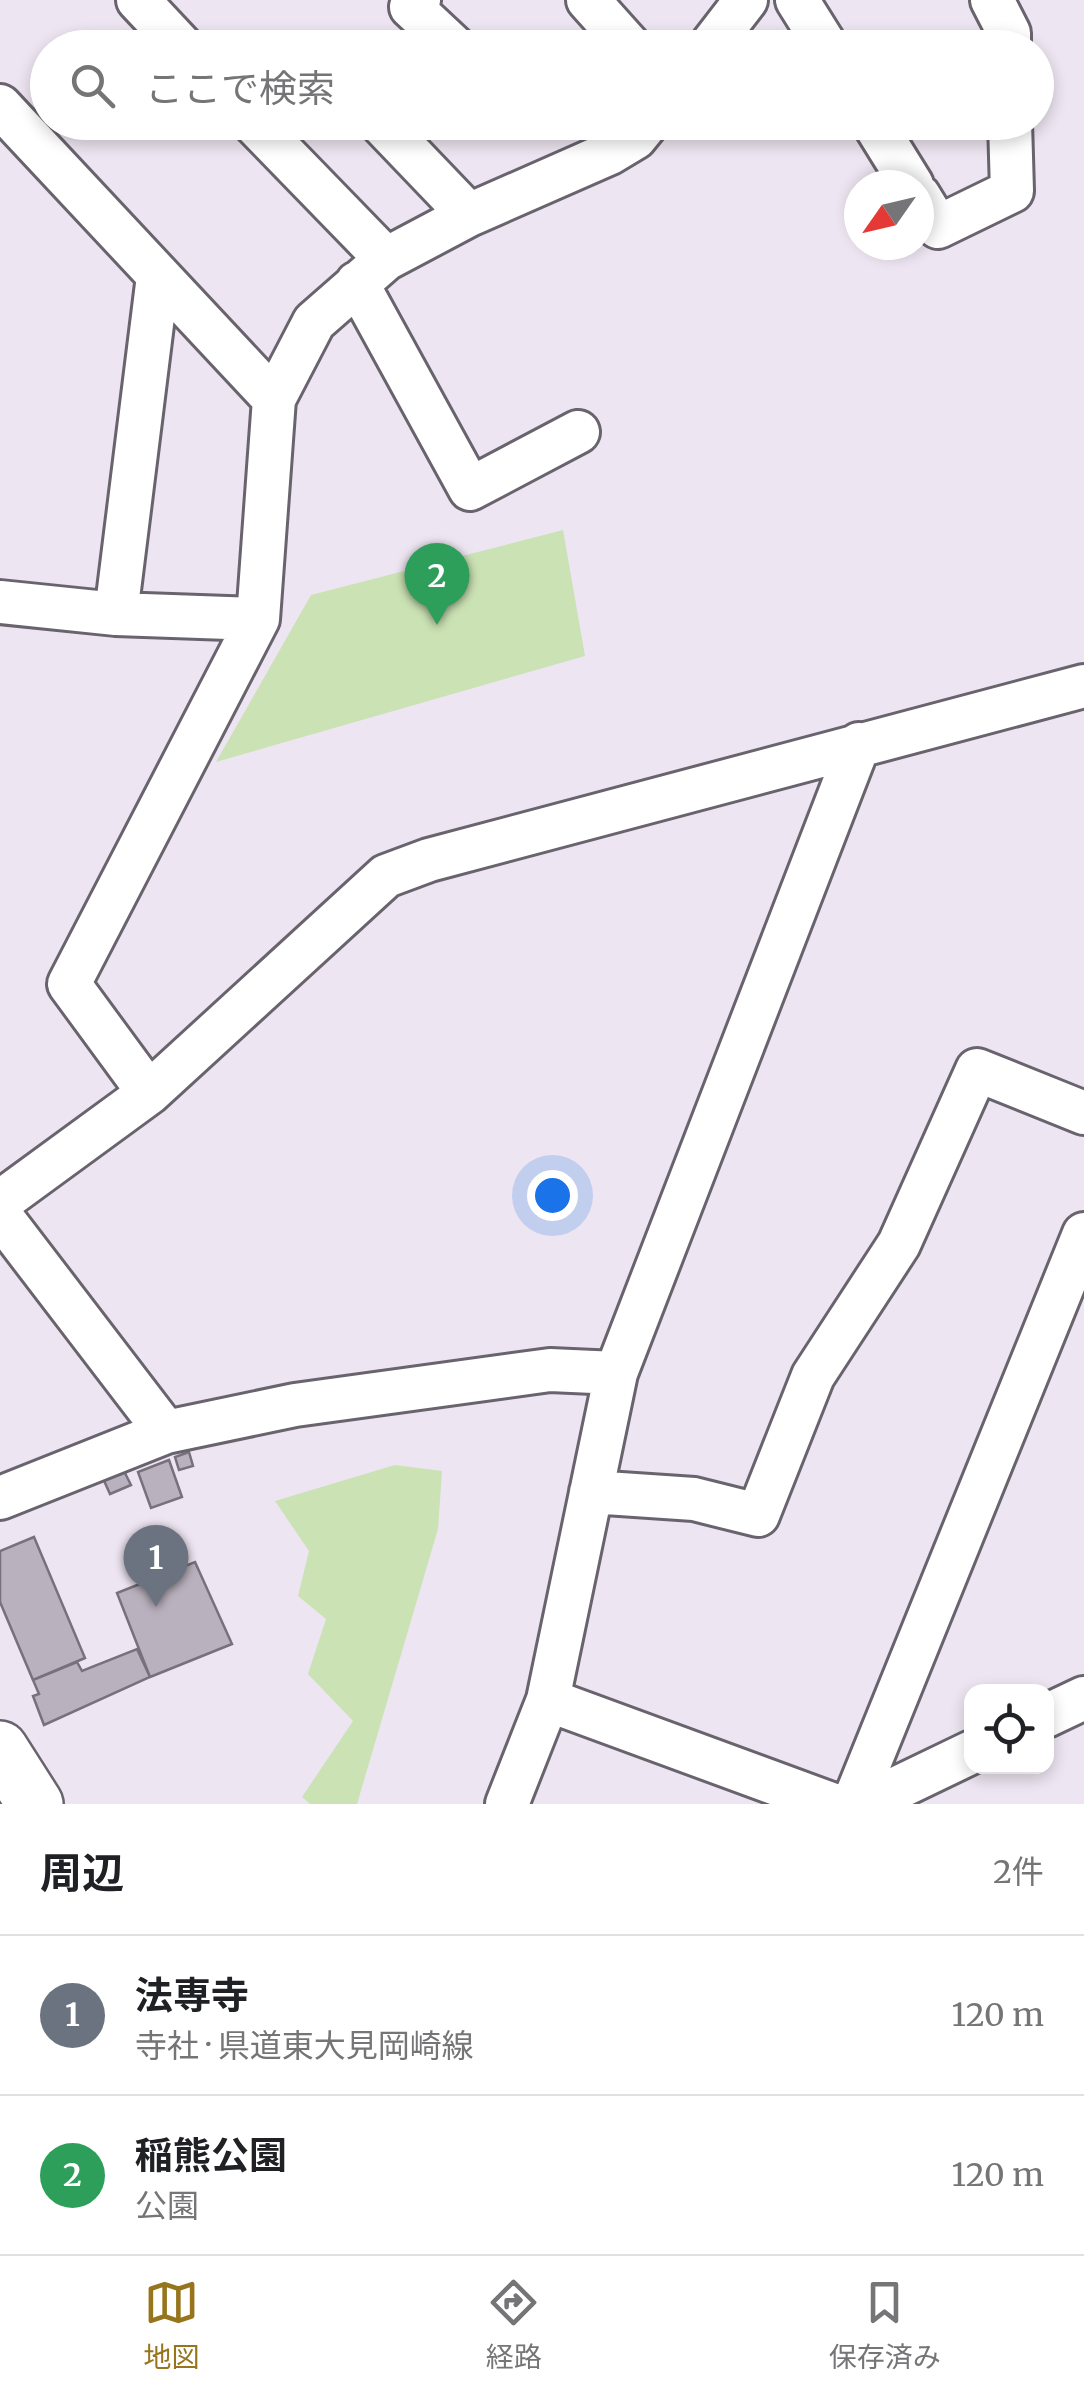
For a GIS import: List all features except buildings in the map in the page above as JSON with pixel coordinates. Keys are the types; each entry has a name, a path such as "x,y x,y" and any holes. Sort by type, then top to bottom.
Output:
{"main road":[{"path":"0,1748 35,1804"}],"street":[{"path":"138,0 166,30"},
{"path":"419,0 411,7 436,30"},
{"path":"588,0 613,30"},
{"path":"723,30 746,0"},
{"path":"797,0 815,30"},
{"path":"992,0 1007,30"},
{"path":"0,106 30,138"},
{"path":"32,140 274,399"},
{"path":"279,140 372,271 470,488 578,432"},
{"path":"397,140 468,215"},
{"path":"149,1093 69,984 258,619 274,399 314,322 372,271 468,215 632,140"},
{"path":"884,140 903,170"},
{"path":"934,221 938,228 1012,190 1011,140"},
{"path":"116,614 158,276"},
{"path":"0,602 116,614 258,619"},
{"path":"0,1202 149,1093 386,876 428,860 1084,686"},
{"path":"507,1804 548,1700 616,1372 859,744"},
{"path":"591,1492 694,1499 758,1515 813,1376 899,1244 978,1070 1084,1112"},
{"path":"0,1215 166,1432"},
{"path":"853,1804 1084,1234"},
{"path":"0,1498 166,1432 296,1404 531,1372 616,1372"},
{"path":"1054,1712 1084,1698"},
{"path":"548,1700 830,1804"},
{"path":"864,1804 964,1756"}],"green space":[{"path":"563,530 585,656 216,762 311,595"},
{"path":"395,1465 442,1471 438,1529 357,1804 310,1804 302,1797 353,1721 308,1674 326,1619 298,1596 309,1551 275,1501"}],"place":[{"name":"稲熊公園","path":"437,625"},
{"name":"法専寺","path":"156,1607"}]}
